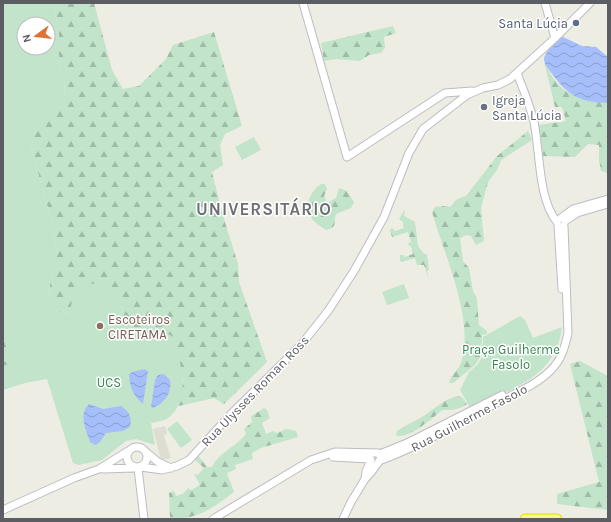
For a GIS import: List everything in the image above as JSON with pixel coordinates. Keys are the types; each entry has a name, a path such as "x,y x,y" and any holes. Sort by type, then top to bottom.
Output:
{"highway":[{"path":"525,519 557,519"}],"street":[{"path":"303,3 348,157 444,93 473,91 504,82 517,73 590,3"},
{"path":"545,3 555,38"},
{"path":"517,73 534,121 541,178 549,206 561,222"},
{"name":"Rua Ulysses Roman Ross","path":"172,468 188,460 232,413 289,358 306,339 328,311 354,271 384,217 418,136 436,118 473,91"},
{"path":"561,222 573,208 608,199"},
{"path":"561,222 577,213 608,204"},
{"name":"Rua Guilherme Fasolo","path":"343,519 365,479 374,470 375,459 426,440 531,385 551,370 559,359 565,346 568,333 561,222"},
{"path":"3,510 74,478 98,469 121,458 128,451 137,447 158,462 172,468"},
{"path":"128,451 126,457 128,463 154,470 172,468"},
{"path":"98,469 139,467 146,462 146,452"},
{"path":"213,519 311,460 335,452 375,459"},
{"path":"222,519 319,460 336,456 375,459"},
{"path":"139,467 144,519"}],"shaded area":[{"path":"165,426 167,433 164,436 171,458 161,460 153,429"}],"green space":[{"name":"UCS","path":"3,3 53,3 56,16 16,16 16,56 56,56 56,17 59,31 59,60 64,80 65,101 36,128 31,148 51,219 57,254 50,280 49,301 59,312 69,313 73,298 82,287 95,283 105,286 114,295 121,306 125,320 140,333 163,332 173,337 181,368 182,390 180,401 176,410 168,418 151,423 155,445 136,439 126,441 102,460 79,465 73,463 47,379 25,383 3,390 3,366 14,363 3,339"},
{"path":"53,3 94,3 112,70 123,89 139,86 166,59 173,45 214,32 242,126 225,134 220,145 223,165 212,172 223,216 238,264 239,282 267,362 224,404 214,398 179,406 183,380 173,337 163,332 140,333 125,320 121,306 73,298 70,313 59,312 49,301 50,280 57,254 51,219 31,148 36,128 65,101 64,80 59,60 59,31"},
{"path":"393,26 396,33 384,37 385,48 381,53 369,55 360,61 336,59 324,61 321,43"},
{"path":"544,61 555,81 569,93 577,97 608,103 608,173 601,171 599,145 588,144 575,157 543,156 539,125 566,121 562,107 555,107"},
{"path":"528,131 532,140 501,160 497,170 488,182 481,208 484,241 476,245 471,236 467,235 460,238 463,261 469,268 473,291 477,299 479,325 487,331 487,334 482,335 482,343 478,349 480,357 475,365 453,383 449,383 462,361 465,333 459,298 432,212 435,207 450,207 457,199 466,196 497,156"},
{"path":"254,137 261,150 242,160 235,147"},
{"path":"321,184 325,184 327,189 324,196 327,203 336,198 339,188 347,191 354,202 351,208 336,214 334,226 326,230 314,221 308,211 309,201 313,191"},
{"path":"405,209 404,216 415,222 418,246 424,254 427,254 429,270 427,271 429,280 424,265 417,265 415,258 402,262 400,261 400,255 405,257 413,254 411,246 409,246 408,243 411,242 408,232 392,237 390,230 392,228 395,231 404,228 403,222 399,219"},
{"path":"404,284 409,298 387,305 382,292"},
{"name":"Praça Guilherme Fasolo","path":"520,316 525,320 533,338 562,327 558,344 551,358 541,370 530,379 471,409 460,390 469,372 477,365 482,357 480,348 483,343 483,337"},
{"path":"3,339 14,363 3,366"},
{"path":"580,361 608,376 608,510 557,504 557,494 599,482 570,364"},
{"path":"461,396 467,404 464,406 455,409 442,410 427,423 413,432 407,435 396,435 397,431 422,417 442,403 451,398"},
{"path":"264,408 267,410 270,418 262,423 266,434 273,431 277,433 286,429 296,431 298,437 261,448 252,453 253,459 235,465 236,469 227,473 234,492 219,503 197,515 180,519 170,519 169,493 174,491 176,496 183,494 188,488 191,490 200,485 194,474 198,475 204,468 193,458 197,454 207,467 212,467 223,453 242,439 246,434 244,429 252,422 251,416"},
{"path":"177,421 192,440 181,448 167,429"}],"water":[{"path":"561,36 582,46 596,47 608,57 608,103 583,100 576,97 565,89 548,69 545,63 545,55"},
{"path":"144,369 148,371 143,404 133,391 130,384 129,375 132,372"},
{"path":"164,374 170,380 169,393 161,403 153,408 151,407 155,380 158,375"},
{"path":"89,404 103,409 121,406 130,415 130,427 123,431 106,433 100,442 95,445 90,442 83,417"}],"place":[{"name":"Santa Lúcia","path":"576,23"},
{"name":"Igreja Santa Lúcia","path":"484,107"},
{"name":"Escoteiros CIRETAMA","path":"100,326"}],"district":[{"name":"UNIVERSITÁRIO","path":"264,209"}]}
